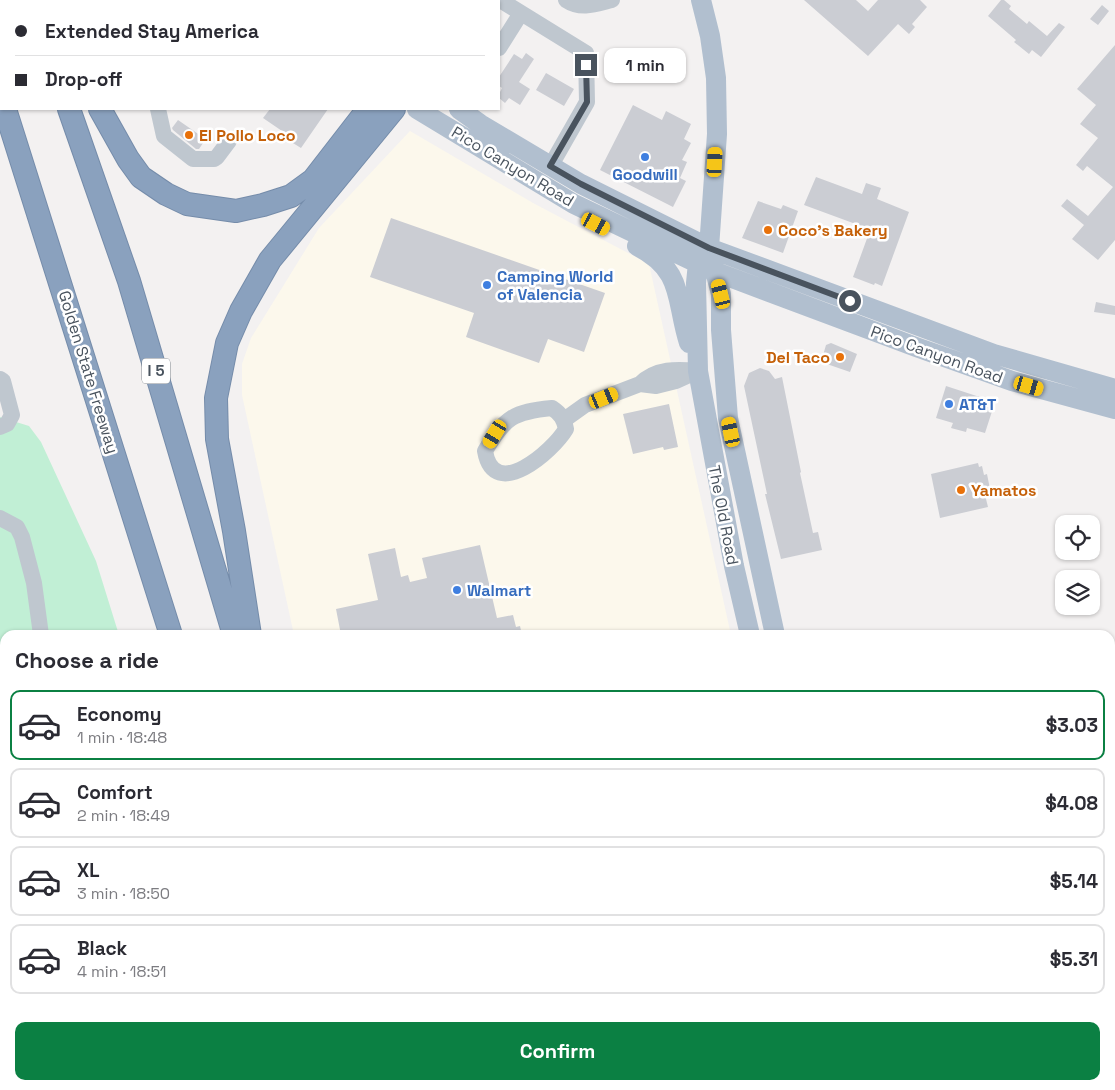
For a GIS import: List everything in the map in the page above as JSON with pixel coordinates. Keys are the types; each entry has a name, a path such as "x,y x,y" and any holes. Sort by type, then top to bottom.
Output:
{"highway":[{"name":"Golden State Freeway","path":"5,110 169,630"},
{"name":"I 5","path":"69,110 129,281 233,630"},
{"path":"101,110 128,160 141,177 166,194 187,204 236,211 291,196 313,180 367,110"},
{"path":"249,630 218,439 216,398 228,343 241,312 270,260 393,110"},
{"path":"0,121 21,155"}],"main road":[{"name":"The Old Road","path":"701,0 712,50 717,107 717,134 708,261 696,285 698,371 734,566 749,630"},
{"name":"Pico Canyon Road","path":"419,110 574,204 916,347 1012,381 1115,409"},
{"name":"Pico Canyon Road","path":"460,110 480,124 708,261 994,354 1115,389"},
{"path":"574,204 587,220 656,256 664,265 676,286 685,331 698,371"},
{"name":"The Old Road","path":"708,261 721,294 721,330 728,418 774,630"}],"lane":[{"path":"500,0 586,52 587,102 550,166"},
{"path":"566,0 572,4 583,6 612,0"},
{"path":"501,38 521,13"},
{"path":"158,110 164,136 193,159 214,160 229,141"},
{"path":"564,420 585,405 640,384 648,376 672,369 698,371"},
{"path":"0,379 3,381 12,415 7,424 0,427"},
{"path":"552,408 560,413 564,420 566,429 559,441 535,461 516,472 507,474 498,472 486,460 485,451 495,434 513,416 529,410 552,408"},
{"path":"0,518 16,527 22,537 34,583 40,630"}],"shaded area":[{"path":"410,131 533,203 649,264 730,630 293,630 242,395 242,364 251,338 319,228"}],"green space":[{"path":"0,417 29,426 41,442 96,561 117,630 0,630"}],"building":[{"path":"804,0 856,0 868,11 878,0 920,0 927,7 912,24 915,27 909,34 898,24 868,56"},
{"path":"1001,0 1004,0 1011,6 1009,9 1027,24 1029,21 1047,36 1059,23 1065,27 1041,57 1032,50 1029,54 988,16"},
{"path":"1102,5 1109,11 1098,25 1090,19"},
{"path":"1115,45 1115,240 1098,260 1072,239 1084,225 1061,206 1067,199 1088,216 1113,187 1087,166 1083,171 1076,165 1098,138 1080,124 1096,105 1077,89"},
{"path":"526,53 534,59 519,82 530,89 520,105 509,98 505,103 500,99 502,88 500,87 500,75 514,54 522,59"},
{"path":"546,73 574,89 564,106 536,90"},
{"name":"Goodwill","path":"633,105 662,120 666,111 691,124 684,139 691,143 682,160 687,162 680,178 686,181 673,207 600,170"},
{"path":"269,110 327,110 301,148 280,135 282,131 263,118"},
{"path":"178,120 204,138 205,140 199,149 196,149 173,130 172,128"},
{"path":"816,177 862,194 866,183 881,188 877,199 909,212 882,286 853,277 869,233 860,230 861,226 804,205"},
{"name":"Coco's Bakery","path":"758,201 781,209 783,205 798,211 783,253 742,238"},
{"name":"Camping World of Valencia","path":"391,218 605,293 584,352 548,339 539,363 466,337 474,313 370,277"},
{"path":"1096,302 1115,306 1115,315 1094,312"},
{"name":"Del Taco","path":"831,343 857,354 850,372 821,362 826,345"},
{"path":"760,368 769,371 775,379 782,377 813,533 818,532 822,550 781,559 765,494 767,494 744,386 749,373"},
{"path":"946,386 995,402 985,433 967,428 966,432 951,428 953,423 936,418"},
{"path":"669,404 678,447 664,450 663,447 633,454 623,414"},
{"name":"Yamatos","path":"978,463 979,467 982,466 984,475 987,474 990,489 984,491 988,507 940,518 931,474"},
{"name":"Walmart","path":"480,545 497,618 513,615 516,627 520,626 521,630 340,630 336,609 378,600 368,554 395,548 401,577 408,575 410,582 427,578 422,558"}],"place":[{"name":"El Pollo Loco","path":"189,135"},
{"name":"Goodwill","path":"645,157"},
{"name":"Coco's Bakery","path":"768,230"},
{"name":"Camping World of Valencia","path":"487,285"},
{"name":"Del Taco","path":"840,357"},
{"name":"AT&T","path":"949,404"},
{"name":"Yamatos","path":"961,490"},
{"name":"Walmart","path":"457,590"}],"route":[{"path":"586,65 587,102 550,166 581,184 709,248 850,301"}]}
